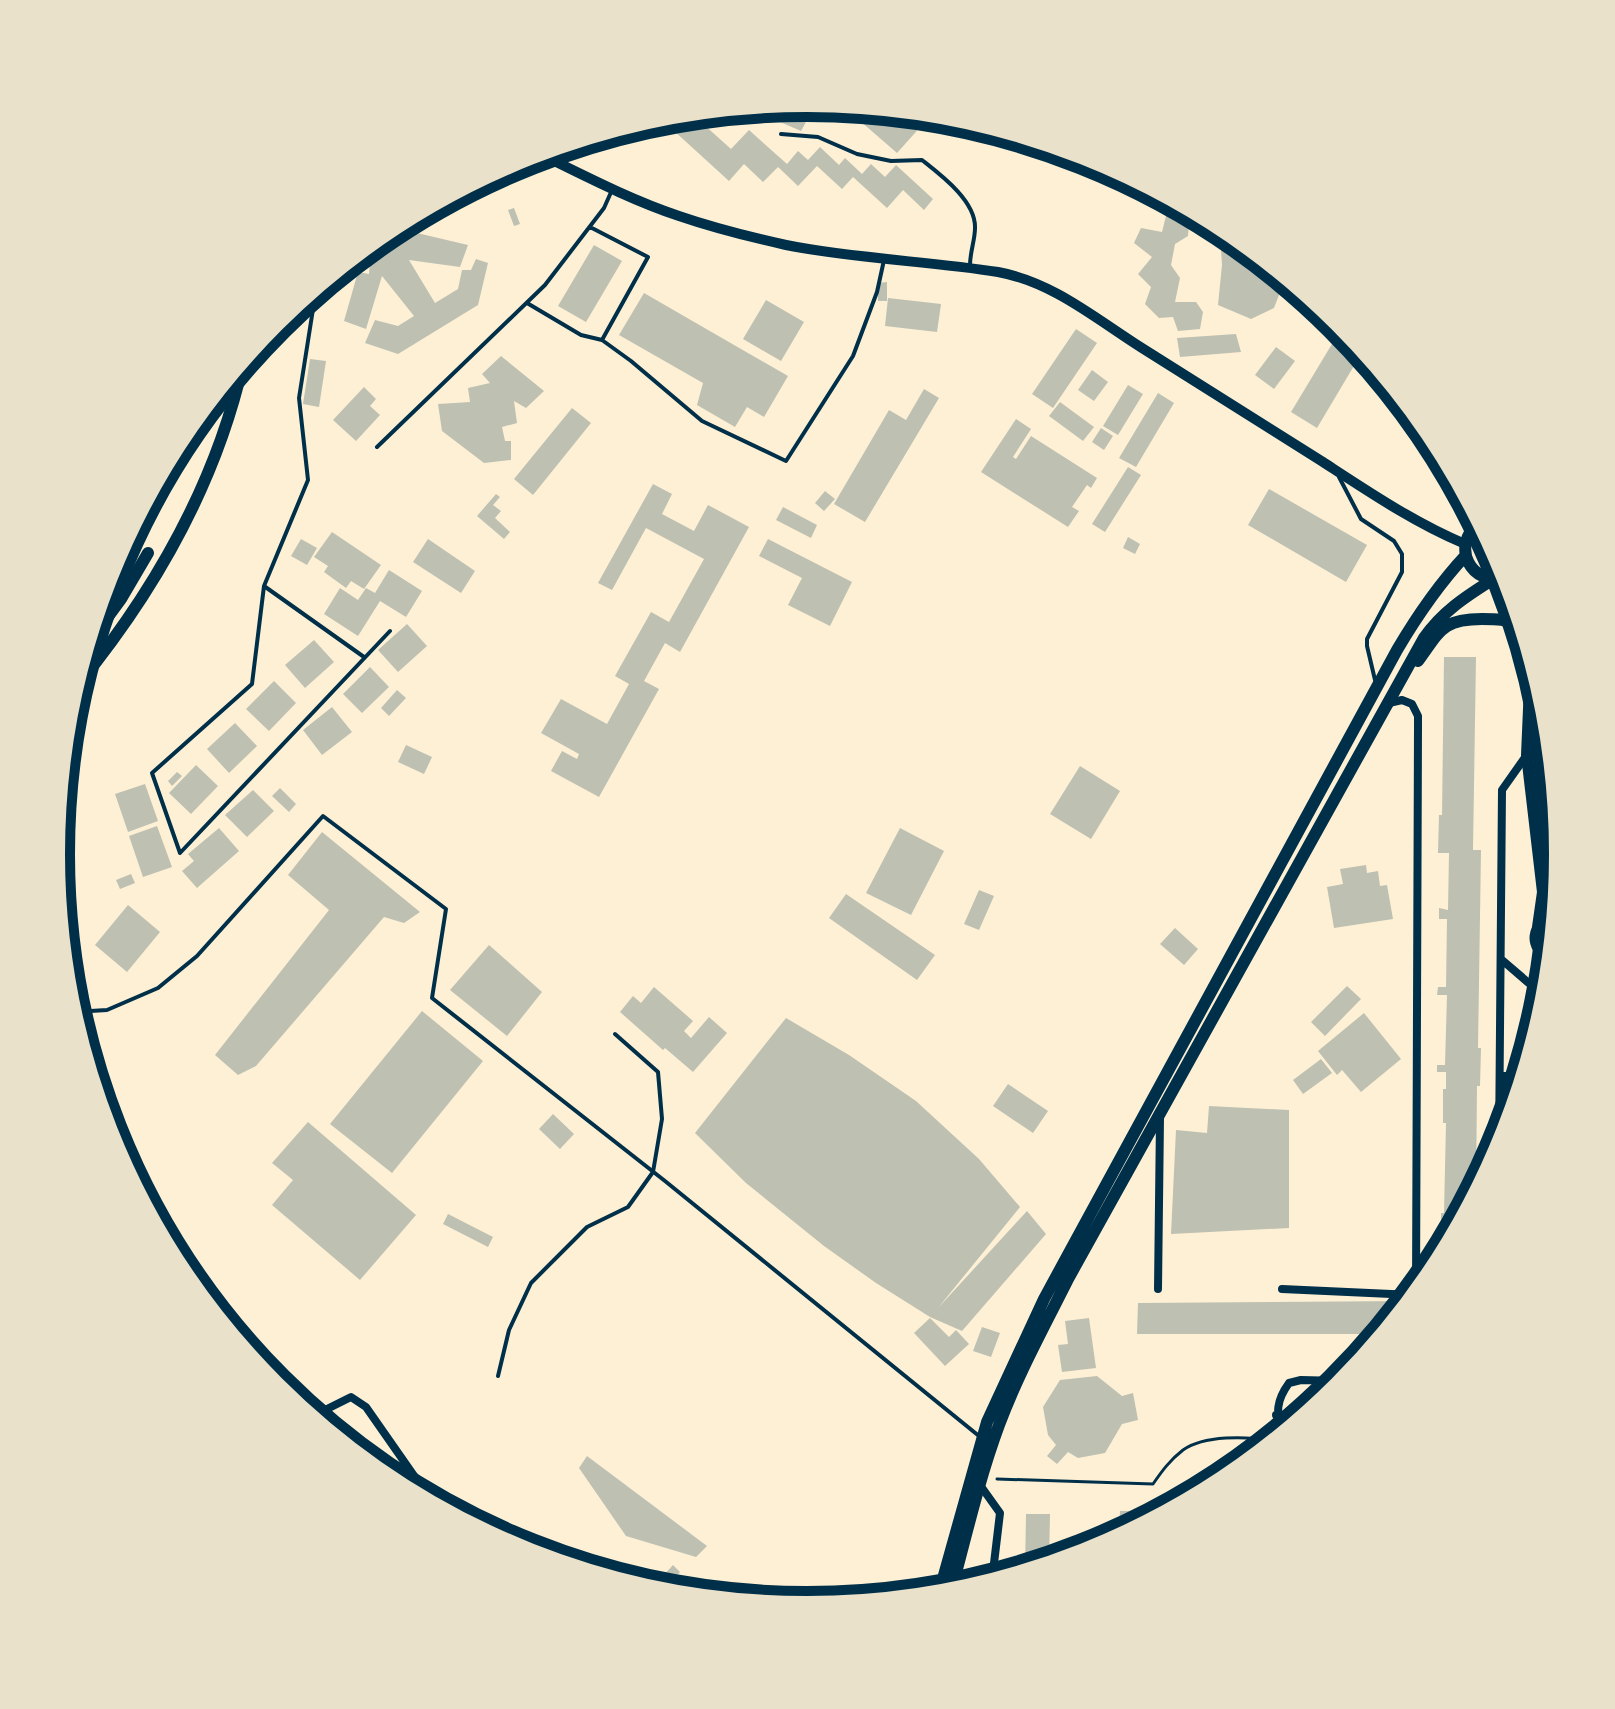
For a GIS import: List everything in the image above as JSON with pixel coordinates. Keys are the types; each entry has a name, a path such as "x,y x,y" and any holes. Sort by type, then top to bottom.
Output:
{"main road":[{"path":"95,663 154,576 196,501 220,446 236,389"},
{"path":"943,1579 982,1438 1005,1380 1044,1299 1397,650 1426,602 1465,550 1470,531"},
{"path":"1465,550 1475,572 1491,579"},
{"path":"110,614 148,553"},
{"path":"955,1577 999,1425 1068,1279 1411,659 1432,626 1454,605 1494,585"},
{"path":"1389,703 1434,640 1451,623 1460,619 1507,621"},
{"path":"1529,703 1527,755 1543,883 1536,939 1539,948"},
{"path":"1538,927 1541,923"}],"street":[{"path":"556,161 678,216 732,231 785,244 1010,274 1051,290 1081,306 1336,471 1465,550"},
{"path":"1389,703 1402,700 1412,704 1418,716 1415,1272"},
{"path":"1500,1109 1502,790 1527,755"},
{"path":"1502,960 1533,987"},
{"path":"1500,1076 1511,1076"},
{"path":"1158,1289 1160,1114"},
{"path":"1282,1289 1399,1294"},
{"path":"1395,1294 1395,1300"},
{"path":"1278,1422 1276,1415 1282,1392 1289,1383 1324,1381"},
{"path":"323,1411 351,1397 366,1407 416,1479"},
{"path":"1276,1415 1287,1415"},
{"path":"981,1482 1000,1513 993,1568"}],"lane":[{"path":"781,134 818,137 857,154 891,161 922,160 965,198 975,225 971,268"},
{"path":"377,447 545,285 604,208 613,189"},
{"path":"590,227 648,257 602,340"},
{"path":"527,303 581,335 602,340 702,421 786,461 853,356 877,292 884,258"},
{"path":"313,307 299,398 308,480 264,586 252,684 152,773 180,853 390,631"},
{"path":"1336,471 1358,515 1394,541 1402,554 1402,572 1367,639 1375,679 1373,695"},
{"path":"264,586 364,657"},
{"path":"87,1011 107,1010 158,988 197,956 323,816 446,909 432,998 982,1438"},
{"path":"498,1376 509,1330 531,1283 587,1227 628,1207 653,1172 662,1119 658,1072 615,1034"}],"path":[{"path":"981,1482 1153,1484 1166,1465 1186,1448 1214,1439 1258,1438"}],"building":[{"path":"809,117 801,131 772,118"},
{"path":"858,119 921,126 897,153"},
{"path":"703,124 731,149 749,130 787,164 798,151 808,160 820,147 839,165 845,158 862,174 871,164 885,177 896,165 933,199 924,210 903,190 887,208 853,177 842,189 817,166 798,186 778,167 763,182 744,164 729,181 673,130"},
{"path":"514,208 520,224 514,226 508,210"},
{"path":"1167,212 1189,224 1188,236 1175,244 1171,265 1180,278 1175,302 1196,302 1203,312 1200,329 1178,331 1173,317 1159,318 1145,304 1151,287 1138,274 1152,257 1134,243 1141,228 1162,232"},
{"path":"417,233 468,245 460,267 409,260 435,303 458,289 462,270 471,270 476,259 488,263 478,305 398,354 365,343 375,320 398,326 414,316 382,276 366,329 344,321 358,272 369,274 370,261 405,237 407,240"},
{"path":"1219,242 1281,289 1274,308 1251,319 1218,305 1221,249"},
{"path":"594,245 622,261 586,322 558,306"},
{"path":"887,282 887,301 878,301 878,283"},
{"path":"644,293 788,376 764,417 747,407 735,427 697,405 703,383 619,335"},
{"path":"888,298 941,304 937,332 885,326"},
{"path":"766,300 804,322 781,361 743,339"},
{"path":"1076,329 1097,343 1053,408 1032,394"},
{"path":"1236,334 1241,352 1180,357 1177,338"},
{"path":"1335,339 1356,362 1317,428 1291,412"},
{"path":"1276,347 1295,361 1274,389 1255,375"},
{"path":"501,356 544,391 526,408 514,401 517,423 502,427 505,441 511,441 511,460 484,463 442,431 438,404 470,402 468,388 490,383 482,374"},
{"path":"310,359 326,361 319,407 303,404"},
{"path":"1092,370 1108,382 1094,401 1078,390"},
{"path":"1128,385 1143,394 1118,435 1103,426"},
{"path":"364,387 376,399 370,406 380,415 356,441 333,420"},
{"path":"924,389 939,398 865,522 834,504 889,410 906,420"},
{"path":"1158,393 1174,403 1136,467 1119,458"},
{"path":"1060,402 1094,427 1083,441 1049,416"},
{"path":"572,408 591,423 533,495 514,479"},
{"path":"1016,419 1031,429 1013,457 1016,459 1031,436 1097,478 1091,488 1087,485 1072,507 1079,511 1068,527 981,472"},
{"path":"1101,428 1113,436 1104,450 1092,442"},
{"path":"1128,467 1141,475 1105,532 1092,524"},
{"path":"653,484 672,494 662,514 694,531 708,505 749,527 680,652 665,643 644,681 659,689 599,797 551,771 562,751 577,759 579,754 541,733 561,699 607,724 629,684 615,676 651,612 669,622 704,559 646,528 612,590 598,583"},
{"path":"1269,489 1367,545 1346,582 1248,525"},
{"path":"825,491 835,499 824,511 815,503"},
{"path":"496,494 500,497 493,505 501,511 495,518 510,532 504,539 477,516"},
{"path":"783,507 817,525 811,538 776,520"},
{"path":"332,532 381,565 364,589 351,581 346,588 324,572 328,566 314,557"},
{"path":"1128,537 1140,544 1135,554 1123,548"},
{"path":"301,539 317,548 307,565 291,556"},
{"path":"428,539 475,571 461,593 413,562"},
{"path":"768,539 852,582 830,626 788,605 802,578 759,556"},
{"path":"389,570 422,591 406,617 380,601 358,636 324,614 340,588 358,600 366,588 375,593"},
{"path":"407,624 427,646 398,672 378,650"},
{"path":"314,640 334,662 305,688 285,665"},
{"path":"1444,657 1476,657 1473,850 1481,850 1478,1048 1481,1048 1480,1086 1477,1086 1476,1165 1441,1231 1446,1123 1443,1123 1443,1089 1446,1089 1446,1072 1437,1072 1437,1065 1445,1065 1447,995 1437,995 1438,987 1446,987 1447,919 1439,919 1439,908 1448,910 1449,853 1438,853 1439,815 1442,815"},
{"path":"370,667 389,687 362,713 343,694"},
{"path":"274,681 296,703 269,731 246,709"},
{"path":"397,690 406,698 389,716 381,708"},
{"path":"332,707 352,732 322,755 303,730"},
{"path":"235,723 257,746 229,773 207,749"},
{"path":"406,745 432,757 424,774 398,762"},
{"path":"196,765 218,786 191,814 169,793"},
{"path":"1080,766 1120,791 1091,839 1050,814"},
{"path":"177,772 182,776 172,786 168,781"},
{"path":"145,784 158,821 128,832 115,794"},
{"path":"280,788 296,804 289,812 272,796"},
{"path":"253,790 274,811 247,837 225,815"},
{"path":"157,826 172,867 143,877 129,836"},
{"path":"219,828 239,851 197,888 182,871 194,861 188,854"},
{"path":"900,828 944,851 911,915 866,893"},
{"path":"322,832 420,912 404,923 384,917 256,1066 238,1075 215,1055 329,910 288,875"},
{"path":"1366,865 1367,873 1378,871 1380,886 1387,885 1393,919 1334,928 1327,887 1343,884 1340,869"},
{"path":"131,874 135,883 120,889 116,880"},
{"path":"979,890 994,896 979,930 964,924"},
{"path":"846,894 935,955 917,980 829,918"},
{"path":"128,905 160,932 127,972 95,945"},
{"path":"1175,928 1198,949 1184,965 1160,944"},
{"path":"489,945 542,992 507,1036 450,990"},
{"path":"1347,986 1361,999 1325,1036 1311,1022"},
{"path":"654,987 693,1021 684,1031 691,1038 709,1017 727,1033 693,1072 620,1012 633,996 641,1003"},
{"path":"422,1011 483,1061 392,1173 330,1124"},
{"path":"1364,1013 1401,1059 1361,1092 1342,1070 1337,1075 1318,1051"},
{"path":"786,1018 849,1055 916,1101 979,1159 1020,1207 938,1308 1027,1211 1046,1234 962,1331 930,1317 824,1246 746,1183 695,1133"},
{"path":"1321,1059 1332,1073 1303,1094 1293,1080"},
{"path":"1008,1084 1048,1111 1033,1133 993,1106"},
{"path":"1209,1106 1289,1110 1289,1228 1171,1234 1176,1130 1207,1133"},
{"path":"553,1114 574,1134 560,1149 539,1129"},
{"path":"308,1122 416,1215 360,1280 272,1205 293,1180 272,1163"},
{"path":"448,1214 493,1237 488,1247 443,1224"},
{"path":"1394,1301 1368,1334 1137,1334 1138,1303"},
{"path":"930,1318 949,1337 956,1330 969,1344 945,1366 914,1333"},
{"path":"1089,1318 1096,1368 1062,1372 1058,1345 1068,1344 1065,1321"},
{"path":"982,1327 1000,1333 991,1357 973,1351"},
{"path":"1097,1376 1122,1396 1133,1393 1138,1420 1122,1424 1105,1453 1078,1458 1068,1452 1057,1464 1047,1456 1056,1445 1048,1435 1043,1407 1060,1380"},
{"path":"587,1456 707,1546 696,1557 626,1536 579,1468"},
{"path":"1120,1511 1143,1511 1134,1516 1120,1523"},
{"path":"1026,1514 1050,1514 1049,1551 1025,1559"},
{"path":"673,1565 680,1572 673,1580 663,1576"}]}
